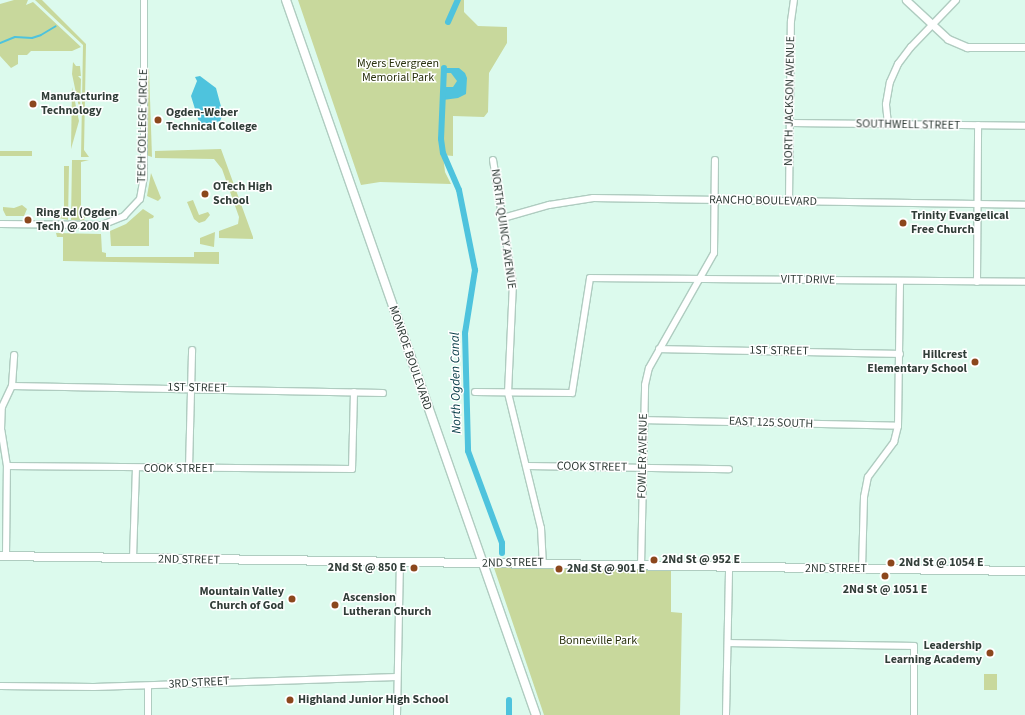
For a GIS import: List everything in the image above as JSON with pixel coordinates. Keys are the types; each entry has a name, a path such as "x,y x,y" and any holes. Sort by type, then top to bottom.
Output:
{"main road":[{"name":"MONROE BOULEVARD","path":"286,0 536,715"},
{"name":"2ND STREET","path":"3,556 400,563 542,563 728,568 1025,571"}],"street":[{"name":"TECH COLLEGE CIRCLE","path":"0,224 102,225 124,216 140,199 144,177 144,0"},
{"name":"NORTH JACKSON AVENUE","path":"789,202 791,21 794,0"},
{"path":"906,0 948,39 967,47 1025,47"},
{"path":"888,124 886,104 890,82 911,47 956,0"},
{"name":"SOUTHWELL STREET","path":"791,123 1025,126"},
{"path":"977,282 978,125"},
{"name":"NORTH QUINCY AVENUE","path":"493,160 513,283 508,393 528,466 541,528 542,563"},
{"name":"FOWLER AVENUE","path":"641,566 643,420 645,385 649,368 714,253 716,200 715,160"},
{"name":"RANCHO BOULEVARD","path":"503,218 549,205 593,198 1025,205"},
{"name":"VITT DRIVE","path":"508,393 572,393 590,278 1025,282"},
{"path":"862,569 864,496 868,477 894,442 898,426 900,281"},
{"name":"1ST STREET","path":"659,349 900,354"},
{"path":"189,468 192,350"},
{"path":"3,556 7,466 1,430 2,407 12,386 14,355"},
{"name":"1ST STREET","path":"12,386 192,388 383,393"},
{"name":"COOK STREET","path":"7,466 136,469 189,468 352,470 354,392"},
{"path":"475,392 508,393"},
{"name":"EAST 125 SOUTH","path":"643,420 898,426"},
{"name":"COOK STREET","path":"528,466 729,469"},
{"path":"133,558 136,469"},
{"path":"397,715 400,563"},
{"path":"726,715 728,568"},
{"path":"728,644 914,646 914,715"},
{"name":"3RD STREET","path":"0,686 148,686 397,677"},
{"path":"148,686 148,715"}],"green space":[{"path":"14,0 28,0 26,5 33,2 81,47 72,51 31,51 27,55 18,55 18,64 11,68 0,56 0,4"},
{"path":"35,0 42,0 86,44 84,150 89,157 81,157 83,45"},
{"name":"Myers Evergreen Memorial Park","path":"298,0 464,0 464,12 478,26 507,27 507,43 489,73 488,112 484,117 453,116 453,156 443,155 445,172 451,184 380,182 361,185"},
{"path":"73,62 76,66 80,66 81,76 78,76 81,79 80,112 72,74"},
{"path":"149,69 152,157 146,155 146,70"},
{"path":"72,87 79,121 71,149"},
{"path":"221,149 253,239 219,238 219,231 238,224 239,217 222,169 214,159 155,158 155,151"},
{"path":"0,151 32,151 32,156 0,156"},
{"path":"72,160 89,160 81,162 81,216 85,216 84,221 71,220"},
{"path":"64,166 69,166 68,220 59,218 59,215 64,215"},
{"path":"151,173 161,198 158,201 147,196"},
{"path":"193,200 199,215 208,212 210,215 205,221 199,223 194,219 187,202"},
{"path":"22,205 27,209 24,216 6,216 3,210 3,207 14,208"},
{"path":"143,209 154,216 153,218 149,219 149,246 111,246 110,231 126,224"},
{"path":"215,232 214,247 200,244 200,238"},
{"path":"56,233 101,234 102,252 106,253 106,257 194,257 194,252 219,252 219,264 63,261 63,237 57,237"},
{"name":"Bonneville Park","path":"493,565 671,569 671,612 682,613 680,715 544,715"},
{"path":"984,674 997,674 997,690 984,690"}],"water":[{"path":"444,68 459,68 465,73 467,78 466,94 458,98 443,100 443,87 453,87 457,81 451,73 444,73"},
{"path":"200,76 216,88 223,114 220,121 205,125 199,122 191,96 197,81 195,77"}],"waterway":[{"name":"North Ogden Canal","path":"448,22 458,0"},
{"path":"0,43 15,37 32,38 41,35 56,26"},
{"name":"North Ogden Canal","path":"444,68 441,139 443,153 459,190 475,270 465,333 468,451 502,543 502,553"},
{"name":"North Ogden Canal","path":"509,700 509,715"}],"place":[{"name":"Manufacturing Technology","path":"33,104"},
{"name":"Ogden-Weber Technical College","path":"158,120"},
{"name":"OTech High School","path":"205,194"},
{"name":"Ring Rd (Ogden Tech) @ 200 N","path":"28,220"},
{"name":"Trinity Evangelical Free Church","path":"903,223"},
{"name":"Hillcrest Elementary School","path":"975,362"},
{"name":"2Nd St @ 952 E","path":"654,560"},
{"name":"2Nd St @ 1054 E","path":"891,563"},
{"name":"2Nd St @ 850 E","path":"414,568"},
{"name":"2Nd St @ 901 E","path":"559,569"},
{"name":"2Nd St @ 1051 E","path":"885,576"},
{"name":"Mountain Valley Church of God","path":"292,599"},
{"name":"Ascension Lutheran Church","path":"335,605"},
{"name":"Leadership Learning Academy","path":"990,653"},
{"name":"Highland Junior High School","path":"290,700"}]}
